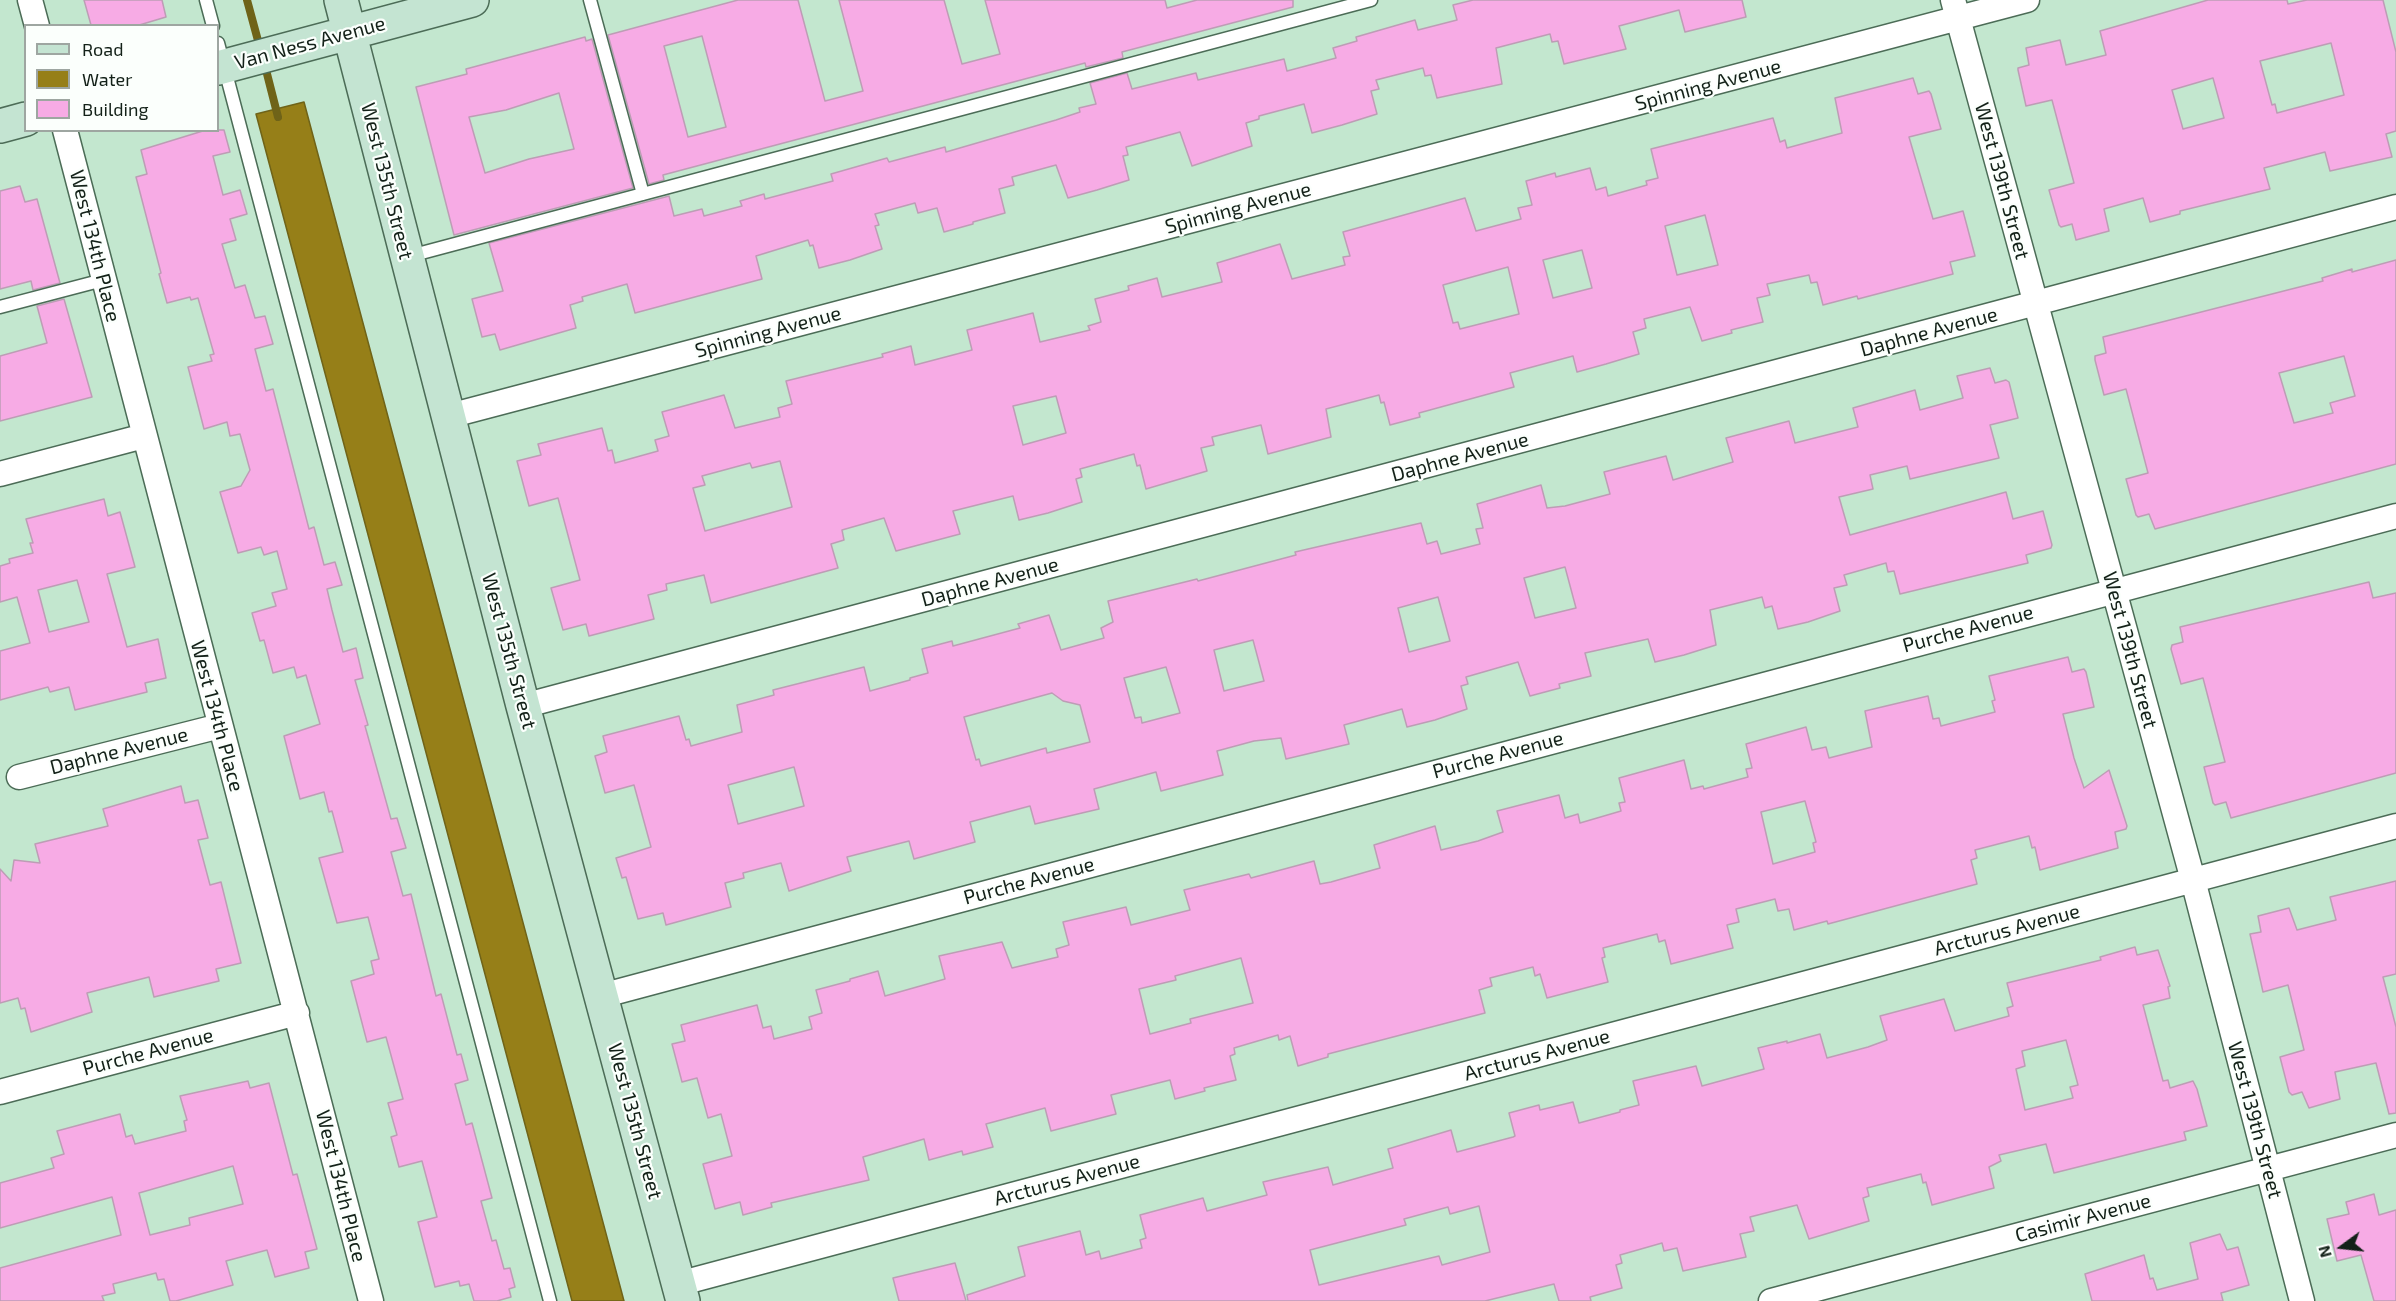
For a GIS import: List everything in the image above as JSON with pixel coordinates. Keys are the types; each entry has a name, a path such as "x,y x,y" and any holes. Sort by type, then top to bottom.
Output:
{"street":[{"path":"30,0 36,24"},
{"name":"West 135th Street","path":"340,0 523,706 680,1292"},
{"name":"Van Ness Avenue","path":"225,60 294,47 472,0"},
{"name":"Spinning Avenue","path":"448,416 1956,9 2027,0"},
{"name":"West 139th Street","path":"1956,9 2193,880 2302,1301"},
{"path":"0,126 24,120"},
{"name":"West 134th Place","path":"66,132 371,1301"},
{"name":"Daphne Avenue","path":"523,706 2396,207"},
{"path":"0,474 144,436"},
{"name":"Purche Avenue","path":"601,996 2396,516"},
{"name":"Daphne Avenue","path":"19,777 220,726"},
{"name":"Arcturus Avenue","path":"680,1292 2396,826"},
{"name":"Purche Avenue","path":"0,1092 297,1013"},
{"name":"Casimir Avenue","path":"1771,1301 2396,1135"}],"lane":[{"path":"206,0 212,24"},
{"path":"590,0 643,194"},
{"path":"407,256 1371,0"},
{"path":"225,60 550,1301"},
{"path":"0,307 103,280"}],"water":[{"path":"304,102 624,1301 572,1301 256,114"}],"building":[{"path":"84,0 162,0 166,17 143,24 91,24"},
{"path":"738,0 798,0 825,101 863,91 839,0 944,0 962,64 1000,54 985,0 1165,0 1167,8 1197,0 1293,0 1293,7 1122,52 1123,58 1086,67 1085,63 663,175 664,180 649,184 608,35","holes":["702,36 726,127 688,137 664,46"]},
{"path":"1473,0 1742,0 1746,17 1685,32 1679,10 1619,26 1626,49 1564,64 1558,41 1552,42 1550,34 1496,48 1502,84 1437,98 1431,75 1425,76 1423,68 1376,80 1379,89 1371,91 1377,114 1342,125 1312,133 1304,104 1259,116 1259,119 1246,123 1252,146 1192,166 1180,132 1126,147 1128,155 1123,156 1129,180 1097,190 1068,198 1056,165 1012,177 1014,185 999,189 1005,213 973,222 973,224 944,232 937,208 918,213 915,203 875,214 879,225 875,226 882,249 850,260 819,268 813,245 810,246 808,240 756,256 762,279 635,313 627,284 582,297 583,301 570,305 576,328 500,350 495,334 482,337 472,299 503,291 489,243 669,196 674,216 702,209 704,216 742,206 740,201 764,194 765,199 833,181 831,174 887,158 889,162 945,147 946,152 1080,112 1079,108 1096,104 1090,83 1127,73 1132,89 1196,73 1198,80 1284,59 1287,71 1336,58 1333,48 1357,41 1356,37 1415,20 1418,30 1457,20 1453,5"},
{"path":"2208,0 2287,0 2288,4 2307,0 2383,0 2396,52 2396,131 2386,134 2392,157 2330,171 2325,152 2264,168 2270,189 2180,211 2180,214 2150,222 2143,198 2104,209 2109,231 2076,240 2072,224 2061,227 2059,225 2049,190 2074,183 2052,100 2026,106 2018,68 2029,65 2026,48 2060,40 2066,65 2106,55 2100,31","holes":["2331,43 2344,95 2277,113 2275,104 2272,105 2260,61","2213,78 2224,118 2183,129 2172,90"]},
{"path":"585,37 586,41 592,39 633,188 454,235 416,87 467,74 466,69","holes":["559,93 574,149 529,159 485,173 469,117 506,110"]},
{"path":"1913,78 1918,94 1929,91 1941,129 1909,137 1933,219 1963,211 1975,256 1950,262 1953,274 1858,299 1857,296 1823,305 1817,282 1811,283 1809,275 1767,284 1770,295 1757,298 1763,322 1731,330 1732,333 1702,341 1690,307 1644,319 1646,328 1633,332 1639,354 1606,364 1577,372 1573,356 1510,373 1514,387 1419,413 1420,417 1390,425 1384,402 1381,403 1379,395 1326,409 1331,437 1268,454 1261,425 1212,437 1214,445 1201,448 1207,471 1146,489 1140,465 1137,466 1134,454 1080,469 1082,477 1076,479 1082,502 1048,513 1019,520 1013,496 953,511 960,534 896,551 884,518 842,530 844,540 831,544 838,568 711,603 704,575 666,584 667,590 648,595 654,619 589,636 586,624 563,630 551,588 580,580 558,498 529,506 517,461 541,455 538,444 602,428 608,451 612,450 615,463 658,451 655,440 669,436 662,412 724,395 735,428 780,417 778,408 792,404 786,381 883,357 882,354 911,346 915,365 972,350 967,330 1033,313 1040,342 1090,330 1088,326 1101,322 1095,299 1129,290 1128,286 1157,278 1162,297 1222,282 1217,263 1280,244 1292,279 1345,265 1343,257 1350,256 1343,232 1465,198 1476,231 1521,219 1518,208 1532,205 1526,181 1555,173 1556,177 1590,168 1596,190 1606,187 1608,196 1647,185 1646,181 1658,178 1651,149 1773,118 1780,142 1785,140 1787,148 1842,133 1835,98","holes":["1705,215 1718,265 1677,275 1665,226","1582,250 1592,288 1553,298 1543,260","1508,267 1519,314 1460,329 1458,322 1453,323 1443,285","1056,396 1066,433 1023,445 1013,406","780,461 792,507 705,531 693,488 705,485 702,476 750,463 752,468"]},
{"path":"224,130 230,152 213,156 223,195 240,190 247,214 230,219 236,240 222,244 235,288 245,285 255,318 265,316 273,344 255,349 266,391 273,389 309,529 314,527 324,565 335,562 342,585 327,589 343,652 356,648 363,678 355,680 368,725 365,726 391,819 397,818 406,848 391,852 403,896 411,894 436,996 441,994 457,1055 461,1054 468,1080 455,1084 466,1125 472,1123 492,1198 481,1201 492,1241 496,1240 504,1269 510,1268 515,1287 509,1289 511,1297 497,1301 474,1301 469,1284 460,1286 459,1281 435,1287 418,1222 437,1217 422,1161 399,1167 391,1137 397,1135 388,1103 403,1099 386,1037 367,1042 351,981 374,974 371,961 379,959 368,917 337,923 319,858 343,852 332,811 329,812 324,792 300,799 284,736 320,724 306,675 297,678 294,667 273,673 264,640 260,641 252,613 276,606 272,593 287,589 277,551 264,555 261,547 238,553 220,492 241,486 250,470 240,434 230,436 227,422 204,429 188,367 212,361 210,355 214,354 198,298 191,300 190,297 167,303 136,177 147,174 141,150 200,132"},
{"path":"20,186 25,202 37,199 60,283 33,290 31,281 0,289 0,191"},
{"path":"2396,260 2396,464 2155,529 2149,514 2138,517 2126,479 2148,473 2126,389 2104,395 2095,360 2095,356 2106,353 2103,337 2323,281 2322,278 2352,269 2352,272","holes":["2344,356 2355,396 2330,403 2333,413 2294,423 2279,373"]},
{"path":"64,299 92,397 0,421 0,356 47,343 37,306"},
{"path":"1990,368 1995,383 2006,380 2009,382 2018,418 1990,425 1999,458 1910,479 1907,466 1870,475 1873,489 1839,497 1850,535 2006,492 2013,519 2043,511 2052,545 2051,548 2026,555 2028,563 1900,594 1894,571 1888,572 1886,563 1844,575 1847,585 1834,588 1840,611 1808,622 1778,629 1772,606 1765,608 1762,597 1710,610 1716,645 1684,655 1655,662 1648,639 1585,653 1591,676 1559,684 1560,688 1530,696 1518,662 1466,677 1468,684 1461,686 1467,709 1435,720 1407,727 1402,709 1344,725 1349,744 1286,759 1281,738 1254,741 1217,751 1223,775 1161,791 1156,772 1094,789 1099,809 1035,824 1030,806 970,822 975,842 914,859 909,841 847,857 851,871 789,891 781,863 743,873 744,878 725,883 731,907 666,925 663,913 638,919 626,877 622,878 616,858 651,847 634,785 605,793 595,756 607,752 603,736 679,716 686,740 689,739 691,746 742,732 737,705 774,695 773,690 864,667 870,691 928,673 922,649 952,641 953,646 1020,628 1018,624 1049,615 1061,650 1104,638 1101,628 1113,622 1108,601 1197,579 1198,581 1296,555 1295,552 1421,523 1427,544 1437,541 1441,554 1480,544 1476,529 1483,528 1477,504 1541,485 1547,508 1565,506 1610,494 1604,472 1666,456 1673,480 1733,462 1726,438 1789,421 1795,443 1858,427 1853,408 1915,390 1920,410 1963,398 1957,376","holes":["1565,567 1576,608 1535,618 1524,578","1438,597 1450,641 1409,652 1398,608","1253,640 1264,681 1224,691 1214,650","1166,667 1180,713 1142,723 1141,717 1135,718 1124,678","1052,693 1063,701 1080,705 1090,742 1047,753 1046,748 981,766 979,759 976,760 964,717","794,767 804,806 738,824 728,785"]},
{"path":"104,499 108,516 120,512 135,567 107,574 127,647 158,639 166,678 145,683 147,692 75,710 69,687 50,692 48,687 0,700 0,651 30,643 17,597 0,602 0,566 10,563 9,559 33,553 30,543 33,543 26,519","holes":["77,580 89,622 49,632 38,590"]},
{"path":"2369,582 2373,598 2396,593 2396,773 2231,818 2226,802 2215,805 2213,803 2204,767 2225,762 2203,678 2181,684 2171,649 2172,645 2183,642 2180,627"},
{"path":"2068,657 2072,672 2084,669 2094,707 2063,714 2084,788 2109,770 2127,826 2126,829 2115,832 2118,848 2040,870 2035,847 2032,848 2029,836 1975,850 1977,858 1971,860 1977,884 1828,924 1827,921 1794,930 1789,909 1778,911 1775,899 1736,909 1739,922 1727,925 1733,948 1671,964 1665,940 1659,942 1657,934 1603,948 1605,957 1602,958 1608,982 1547,998 1540,974 1535,976 1533,967 1490,978 1492,986 1479,990 1485,1013 1328,1054 1328,1057 1298,1066 1290,1036 1279,1040 1278,1035 1234,1048 1235,1054 1230,1056 1236,1080 1204,1088 1205,1091 1175,1099 1170,1080 1111,1095 1116,1114 1051,1131 1045,1108 986,1124 993,1147 963,1155 962,1151 929,1160 924,1139 863,1157 869,1180 771,1203 772,1207 743,1215 740,1202 715,1209 703,1164 732,1156 721,1114 708,1118 697,1078 682,1082 672,1044 685,1041 681,1025 757,1005 763,1028 771,1026 774,1039 812,1029 809,1017 822,1013 816,990 878,971 885,996 945,979 939,956 1002,942 1012,968 1058,957 1056,949 1069,945 1063,922 1126,907 1131,925 1190,910 1184,890 1249,874 1251,878 1314,861 1320,884 1331,882 1380,868 1374,845 1435,826 1441,850 1478,841 1503,832 1497,811 1559,795 1565,818 1578,814 1580,823 1621,811 1619,803 1625,802 1619,778 1684,760 1691,789 1703,786 1704,789 1748,777 1746,769 1752,768 1746,744 1806,727 1812,750 1826,747 1829,758 1872,747 1865,711 1928,696 1933,719 1939,718 1941,726 1995,712 1992,701 1995,700 1989,676","holes":["1805,801 1816,842 1813,843 1815,852 1773,864 1761,812","1241,958 1253,1003 1190,1019 1191,1023 1150,1034 1139,989 1176,980 1175,976"]},
{"path":"181,786 185,803 198,800 208,838 198,840 210,885 221,882 241,963 216,969 219,981 154,997 149,977 87,993 92,1012 31,1032 25,1008 21,1009 18,998 0,1003 0,869 11,881 14,860 40,863 35,844 108,826 103,809"},
{"path":"2396,881 2396,974 2383,977 2396,1027 2396,1113 2389,1114 2376,1063 2335,1072 2340,1099 2309,1108 2302,1092 2292,1095 2289,1092 2280,1057 2304,1050 2288,985 2263,992 2250,934 2261,932 2258,916 2289,908 2297,930 2336,920 2330,897"},
{"path":"2135,947 2137,955 2158,950 2170,986 2168,987 2170,998 2143,1005 2163,1081 2168,1080 2170,1088 2193,1081 2197,1089 2207,1126 2184,1132 2186,1140 2054,1173 2046,1144 1999,1155 2001,1161 1989,1167 1994,1188 1932,1205 1926,1182 1923,1183 1921,1174 1867,1188 1869,1196 1863,1198 1869,1221 1809,1239 1797,1205 1750,1217 1754,1231 1740,1234 1746,1257 1683,1271 1677,1248 1664,1251 1662,1243 1620,1255 1622,1263 1616,1265 1622,1288 1590,1297 1591,1301 1559,1301 1554,1284 1485,1301 968,1301 967,1295 1025,1276 1018,1247 1080,1231 1086,1255 1099,1251 1101,1259 1142,1248 1140,1240 1146,1238 1140,1215 1203,1198 1207,1211 1267,1195 1263,1182 1328,1167 1333,1185 1393,1168 1388,1149 1451,1130 1457,1152 1513,1137 1515,1136 1509,1113 1539,1105 1540,1110 1573,1102 1579,1123 1620,1112 1620,1110 1639,1105 1633,1081 1696,1066 1702,1086 1764,1069 1758,1048 1787,1041 1787,1043 1820,1034 1827,1058 1868,1047 1887,1040 1880,1016 1944,999 1955,1031 2009,1016 2007,1008 2013,1006 2007,983 2101,960 2100,957","holes":["2066,1040 2078,1085 2070,1087 2073,1098 2025,1110 2016,1069 2025,1066 2022,1051","1479,1206 1490,1252 1442,1265 1439,1256 1319,1285 1310,1250 1406,1225 1404,1219 1448,1207 1450,1214"]},
{"path":"248,1081 250,1088 269,1083 293,1175 297,1174 317,1249 305,1252 309,1268 275,1277 267,1250 226,1261 233,1285 176,1301 170,1301 164,1279 158,1280 156,1273 113,1284 115,1293 102,1296 104,1301 0,1301 0,1268 121,1235 112,1197 0,1228 0,1183 54,1168 51,1158 64,1154 57,1131 120,1114 126,1137 132,1135 135,1144 186,1131 184,1121 187,1120 180,1096","holes":["233,1166 243,1204 189,1218 190,1225 150,1235 139,1193"]},
{"path":"2374,1194 2379,1215 2396,1210 2396,1301 2374,1301 2361,1255 2337,1261 2327,1219 2349,1214 2346,1202"},
{"path":"2220,1234 2227,1250 2238,1247 2249,1285 2221,1293 2223,1301 2092,1301 2085,1274 2144,1255 2150,1279 2153,1278 2157,1290 2198,1279 2190,1243"},
{"path":"955,1263 966,1301 899,1301 893,1278"}],"waterway":[{"path":"247,0 260,48"},
{"path":"264,62 278,117"}]}
